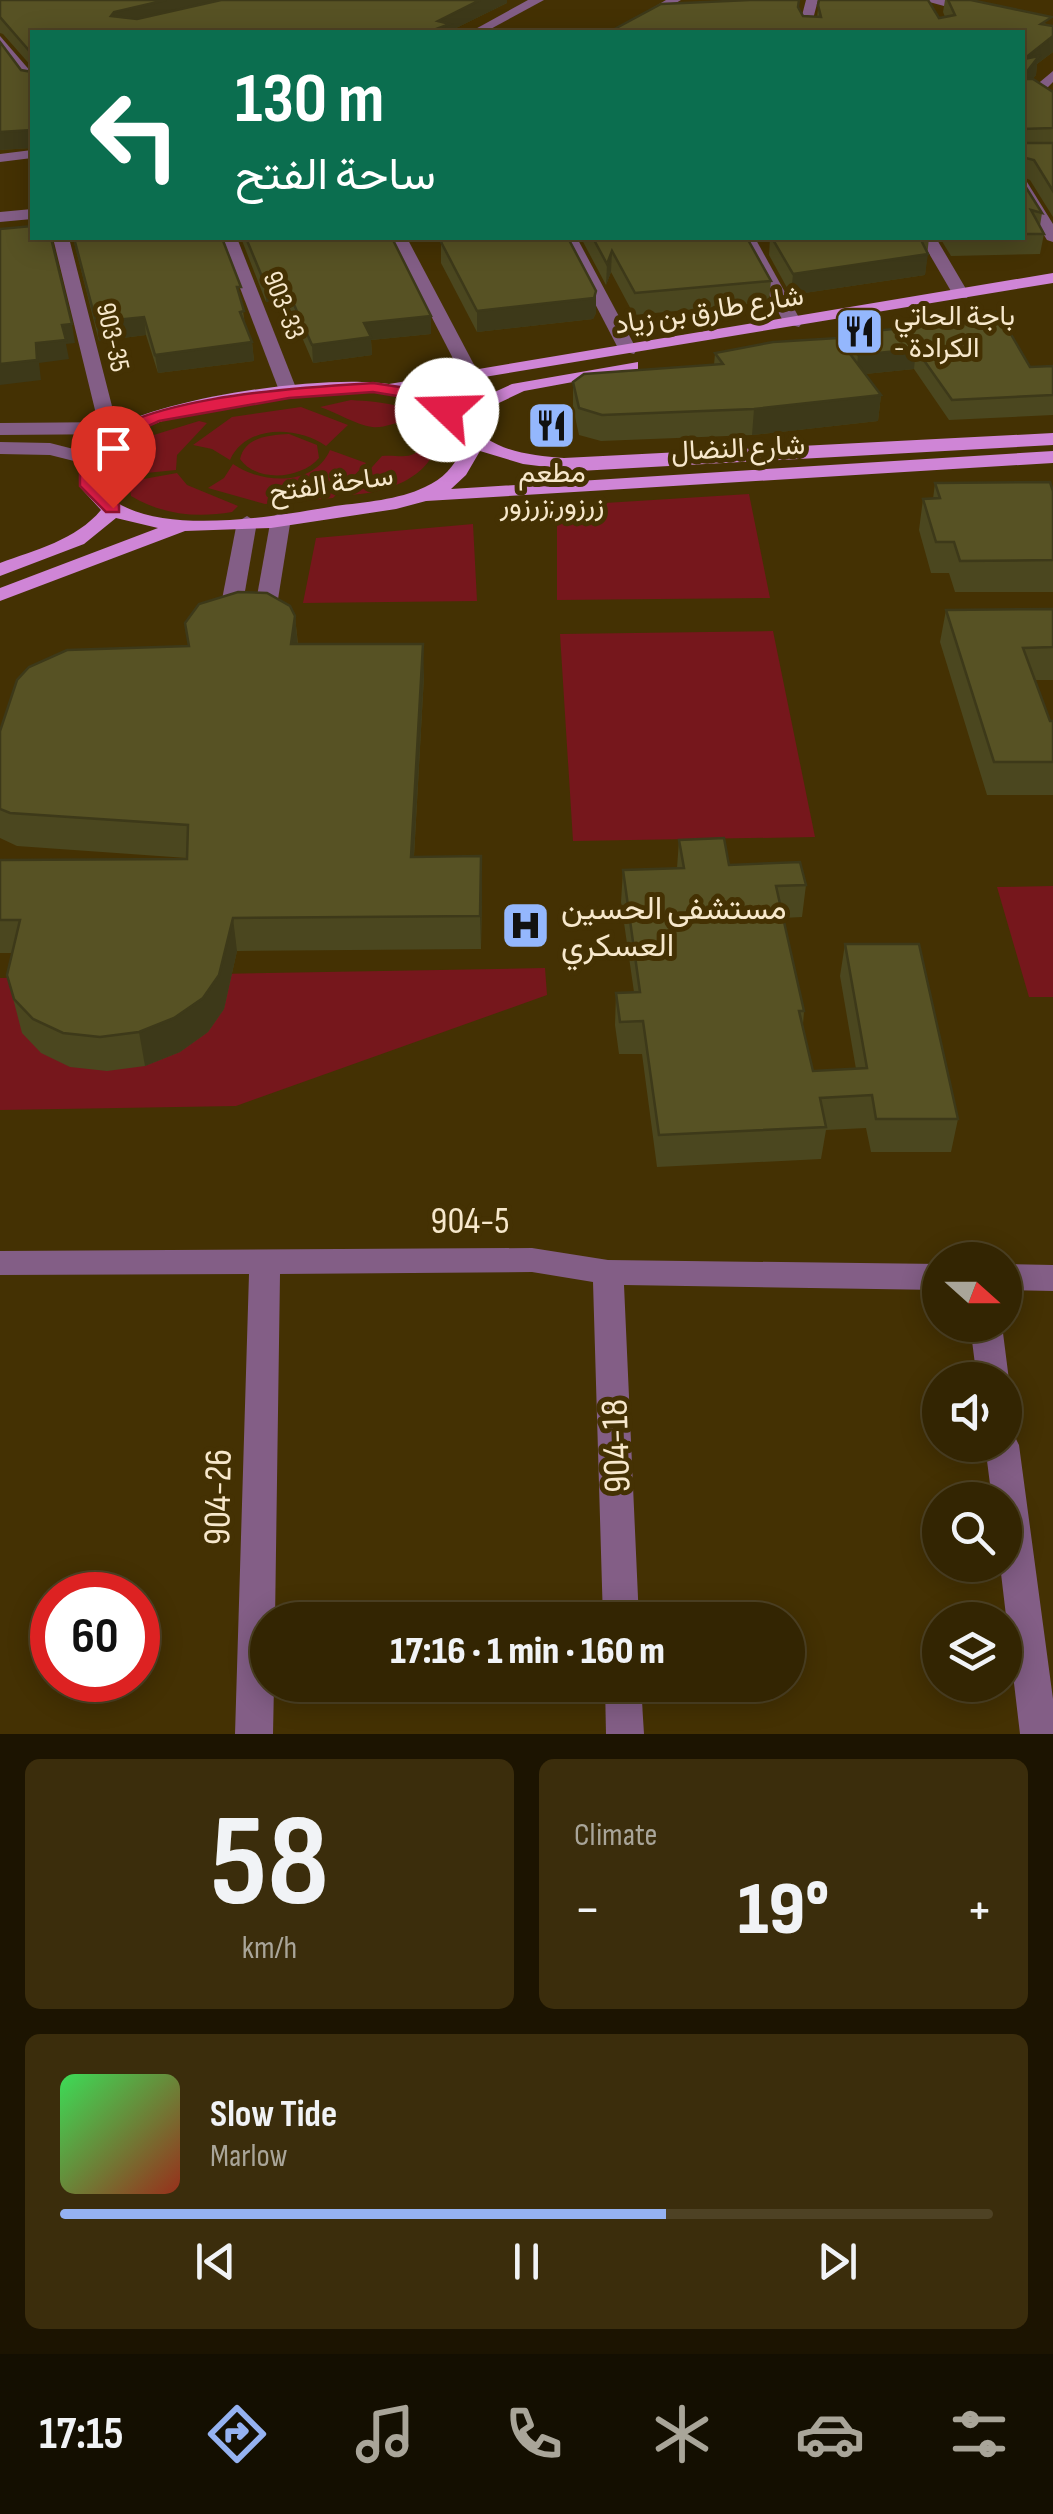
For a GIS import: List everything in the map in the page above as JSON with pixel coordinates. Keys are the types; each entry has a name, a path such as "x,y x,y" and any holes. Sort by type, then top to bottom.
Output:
{"main road":[{"name":"شارع طارق بن زياد","path":"373,388 470,376 1053,278"},
{"name":"شارع طارق بن زياد","path":"457,417 487,398 517,389 654,361 1053,293"},
{"path":"0,570 80,538 105,520 113,508 89,486 90,459 98,448 132,425 210,404 289,393 373,388 422,397 457,417 470,440"},
{"name":"شارع النضال","path":"470,440 501,454 534,462 579,465 1053,439"},
{"name":"ساحة الفتح","path":"113,508 146,520 201,525 281,518 426,496 458,474 467,462 470,440"},
{"name":"شارع النضال","path":"426,496 1053,456"},
{"path":"0,595 140,539 201,525"}],"street":[{"path":"509,0 523,7"},
{"path":"480,30 538,0"},
{"path":"634,28 675,0"},
{"path":"811,30 806,23 812,0"},
{"path":"928,0 1000,16"},
{"path":"928,0 935,16"},
{"path":"0,40 7,58 30,80"},
{"path":"1053,74 1029,92 1053,108"},
{"path":"0,158 30,154"},
{"path":"1025,190 1053,238"},
{"path":"0,217 30,214"},
{"name":"903-35","path":"62,240 105,414 132,425"},
{"name":"903-33","path":"231,240 289,393"},
{"path":"400,240 470,376"},
{"path":"571,240 628,350"},
{"path":"748,240 793,323"},
{"path":"929,240 962,294"},
{"path":"0,429 132,425"},
{"path":"0,448 50,449 90,459"},
{"path":"264,618 281,518"},
{"path":"229,620 247,522"},
{"name":"904-5","path":"0,1263 532,1260 608,1272 922,1276"},
{"name":"904-26","path":"254,1734 265,1261"},
{"name":"904-18","path":"608,1272 620,1602"},
{"path":"1022,1278 1053,1278"},
{"path":"1004,1462 1039,1734"},
{"path":"624,1702 625,1734"}],"shaded area":[{"path":"351,400 402,407 424,418 437,439 426,464 404,482 347,495 382,456 412,455 425,441 415,424 409,422 372,427 320,407"},
{"path":"301,407 348,425 326,446 288,432 260,434 238,448 230,460 212,449 193,445 232,417"},
{"path":"199,421 207,423 177,455 176,470 136,474 124,468 121,462 144,438"},
{"path":"289,434 317,445 319,458 301,470 279,475 257,472 240,459 252,442"},
{"path":"330,450 366,463 333,498 265,504 208,488 224,478 233,464 272,478 300,476 312,471"},
{"path":"177,473 187,485 238,506 232,512 193,515 168,511 131,496 130,489 138,480"},
{"path":"749,494 770,598 557,600 557,506"},
{"path":"473,524 477,601 303,603 316,538"},
{"path":"773,631 815,837 573,841 560,634"},
{"path":"1053,886 1053,997 1029,997 997,887"},
{"path":"545,968 547,995 236,1106 0,1110 0,978"}],"building":[{"path":"0,0 166,0 114,12 111,16 137,19 221,0 480,0 438,21 450,24 434,30 30,30 30,52 0,17"},
{"path":"799,0 803,16 821,17 819,0 928,0 939,18 955,15 948,0 971,0 1052,17 1041,24 1053,26 1053,36 1025,58 1025,30 613,30 661,4"},
{"path":"0,42 21,70 30,72 30,130 0,132"},
{"path":"1039,56 1025,74 1025,59"},
{"path":"1025,79 1033,79 1053,92 1053,128 1025,129"},
{"path":"1025,143 1053,143 1053,191 1034,160 1026,158"},
{"path":"1025,186 1042,213 1031,210 1044,234 1025,234"},
{"path":"30,226 30,240 51,240 72,324 62,325 66,340 36,343 37,360 0,364 0,229"},
{"path":"75,240 223,240 241,287 237,287 244,311 240,312 252,342 155,355 144,317 96,322"},
{"path":"247,240 393,240 431,316 364,323 371,337 312,345 284,282 265,284"},
{"path":"569,240 596,291 594,298 477,311 441,242"},
{"path":"594,240 748,240 771,281 635,293 612,251 607,264"},
{"path":"773,240 921,240 928,254 793,274"},
{"path":"998,312 1030,367 1053,366 1053,395 952,400 916,349 858,355 843,334 904,328 902,324 966,320 962,314"},
{"path":"838,338 881,395 754,409 602,415 579,408 573,382 584,374 723,364 715,353 773,342"},
{"path":"1050,482 1053,560 960,561 954,542 936,542 923,499 940,498 935,483"},
{"path":"238,592 267,593 290,606 295,616 291,644 423,644 411,857 481,856 480,916 233,918 219,975 203,998 174,1018 139,1032 100,1037 63,1033 33,1019 14,999 7,975 20,920 0,920 0,860 187,859 188,825 10,813 0,809 0,731 17,680 29,667 67,650 189,646 185,623 199,604"},
{"path":"1053,609 1053,647 1023,648 1053,721 1053,762 994,762 946,610"},
{"path":"724,838 729,865 800,862 806,885 776,886 813,1071 867,1068 845,944 919,944 958,1119 876,1119 872,1095 820,1098 826,1127 659,1135 643,1021 620,1022 616,993 640,992 623,870 684,868 679,840"}],"place":[{"name":"باجة الحاتي - الكرادة","path":"859,331"},
{"name":"مطعم زرزور;زرزور","path":"552,425"},
{"name":"مستشفى الحسين العسكري","path":"526,926"}],"route":[{"path":"113,508 102,502 89,486 86,477 90,459 110,437 154,416 289,393 373,388 407,393 447,410"}]}
